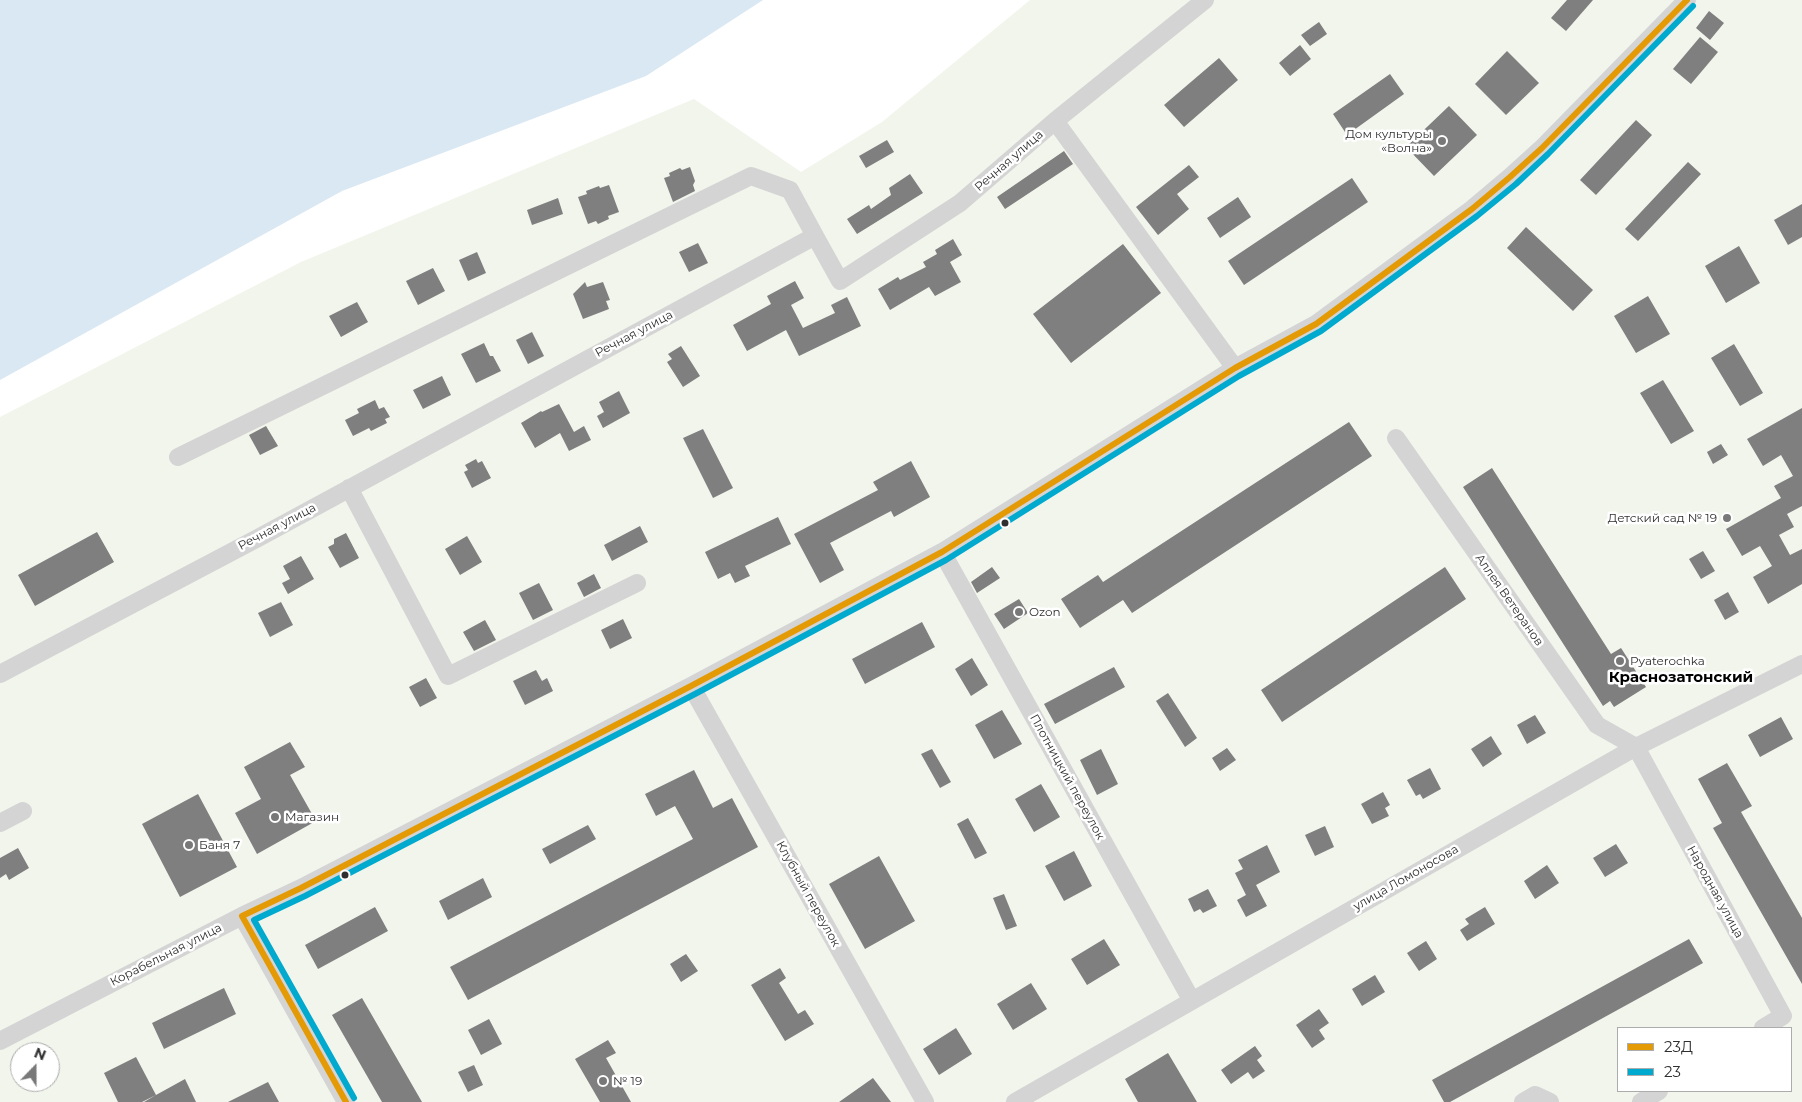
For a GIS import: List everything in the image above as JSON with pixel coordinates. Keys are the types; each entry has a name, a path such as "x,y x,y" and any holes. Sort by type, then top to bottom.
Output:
{"street":[{"name":"Речная улица","path":"0,674 815,236 840,281 960,203 1055,122 1205,0"},
{"name":"Корабельная улица","path":"0,1041 691,686 942,552 1235,368 1316,324 1472,209 1510,178 1542,148 1687,0"},
{"path":"1055,122 1235,368"},
{"path":"178,457 751,176 790,190 815,236"},
{"name":"Аллея Ветеранов","path":"1396,438 1597,725 1636,747"},
{"path":"348,488 448,676 637,583"},
{"name":"Плотницкий переулок","path":"942,552 1192,1001"},
{"name":"улица Ломоносова","path":"1015,1102 1636,747 1802,664"},
{"name":"Клубный переулок","path":"691,686 925,1102"},
{"name":"Народная улица","path":"1636,747 1783,1016 1765,1027"},
{"path":"0,824 23,812"},
{"path":"242,916 346,1102"},
{"path":"1641,1102 1657,1092"},
{"path":"1523,1102 1535,1095 1550,1102"}],"shaded area":[{"path":"0,0 763,0 646,76 342,191 0,380"},
{"path":"1030,0 1802,0 1802,1102 0,1102 0,417 301,262 694,99 801,172 882,122"}],"building":[{"path":"1567,0 1593,0 1566,31 1551,18"},
{"path":"1709,11 1724,23 1710,40 1696,28"},
{"path":"1319,22 1327,34 1310,46 1301,35"},
{"path":"1700,37 1718,52 1691,84 1673,69"},
{"path":"1300,45 1311,59 1290,76 1279,63"},
{"path":"1507,51 1539,83 1506,115 1475,84"},
{"path":"1219,58 1238,80 1184,127 1164,105"},
{"path":"1390,74 1404,94 1347,135 1333,114"},
{"name":"Дом культуры «Волна»","path":"1449,106 1477,135 1434,176 1406,147"},
{"path":"1636,120 1652,135 1596,195 1580,180"},
{"path":"887,140 894,152 866,168 859,156"},
{"path":"1064,151 1073,164 1005,209 997,197"},
{"path":"1688,162 1701,174 1638,241 1625,229"},
{"path":"1189,165 1199,177 1177,194 1189,209 1158,235 1136,207"},
{"path":"690,167 695,181 693,185 695,191 673,202 664,178 670,176 669,173 680,168 682,170"},
{"path":"910,174 923,193 857,234 847,219 869,205 871,209 891,195 889,188"},
{"path":"1352,178 1368,202 1244,285 1228,261"},
{"path":"609,185 619,212 608,216 609,219 598,224 596,221 588,224 578,197 587,194 586,191 599,186 600,188"},
{"path":"1238,197 1251,217 1220,238 1207,218"},
{"path":"558,198 563,214 532,225 527,210"},
{"path":"1802,204 1802,237 1788,245 1774,220"},
{"path":"1526,227 1593,290 1573,311 1507,248"},
{"path":"953,239 962,255 950,262 961,282 935,296 929,287 890,310 878,289 898,277 900,280 926,267 923,262 937,254 935,250"},
{"path":"698,243 708,263 689,272 679,252"},
{"path":"1123,244 1161,293 1071,363 1033,314"},
{"path":"1739,246 1760,283 1726,303 1705,266"},
{"path":"477,252 486,273 468,281 459,260"},
{"path":"433,268 445,291 418,305 406,281"},
{"path":"795,281 804,298 791,305 803,328 835,313 831,305 847,297 861,326 799,356 786,330 747,351 733,325 771,304 767,296"},
{"path":"585,282 587,287 603,282 610,300 606,301 609,309 583,319 573,294"},
{"path":"1648,296 1670,334 1636,353 1614,316"},
{"path":"357,302 368,322 341,337 329,316"},
{"path":"532,332 544,356 528,364 516,340"},
{"path":"484,343 490,356 493,356 501,371 476,383 461,354"},
{"path":"1734,344 1763,393 1740,406 1711,358"},
{"path":"681,346 700,376 683,387 667,362 672,359 668,354"},
{"path":"442,376 451,395 423,409 413,390"},
{"path":"1663,380 1694,431 1671,444 1640,393"},
{"path":"619,391 630,413 603,428 597,416 604,412 599,402"},
{"path":"375,400 379,409 384,407 390,417 385,419 387,423 371,431 369,428 353,436 345,420 359,413 357,409"},
{"path":"559,404 574,432 584,426 591,440 569,451 560,433 535,448 521,423 541,411"},
{"path":"1802,408 1802,506 1787,514 1794,527 1779,535 1790,555 1802,549 1802,584 1768,604 1753,577 1772,566 1760,546 1742,556 1726,529 1781,498 1774,486 1793,476 1781,455 1763,466 1747,439"},
{"path":"1349,422 1372,456 1132,613 1123,600 1080,628 1061,599 1098,575 1103,582"},
{"path":"266,426 278,446 260,455 249,435"},
{"path":"703,429 733,488 713,498 683,438"},
{"path":"1721,444 1728,455 1713,464 1707,452"},
{"path":"476,459 478,463 482,461 491,478 472,488 464,472 468,470 465,465"},
{"path":"911,461 930,497 894,517 891,511 830,543 844,570 820,583 794,534 878,490 873,482"},
{"path":"1492,468 1611,654 1621,648 1646,687 1614,707 1610,701 1603,706 1463,487"},
{"path":"778,517 791,544 745,566 750,576 735,583 730,573 718,579 705,552"},
{"path":"640,526 648,542 612,561 604,545"},
{"path":"97,532 114,562 35,606 18,575"},
{"path":"346,533 359,558 340,568 328,547 334,544 334,539"},
{"path":"467,536 482,562 460,575 445,549"},
{"path":"1703,551 1715,571 1701,579 1689,559"},
{"path":"301,556 314,579 288,594 282,583 290,579 283,566"},
{"path":"992,567 1000,578 977,593 971,582"},
{"path":"1445,567 1466,599 1282,722 1261,690"},
{"path":"594,574 601,588 584,597 577,583"},
{"path":"539,583 553,610 533,620 519,593"},
{"path":"1728,592 1739,612 1725,620 1714,600"},
{"path":"1019,599 1028,613 1004,629 994,614"},
{"path":"281,602 293,625 270,637 258,613"},
{"path":"623,619 632,638 610,649 601,630"},
{"path":"485,620 496,640 474,651 463,632"},
{"path":"922,622 935,647 865,684 852,659"},
{"path":"972,658 988,685 971,696 955,669"},
{"path":"1114,667 1125,687 1055,724 1044,704"},
{"path":"536,670 542,681 547,678 553,691 525,705 513,681"},
{"path":"426,678 437,698 420,707 409,687"},
{"path":"1168,693 1197,738 1185,747 1156,701"},
{"path":"1002,710 1022,744 994,759 975,725"},
{"path":"1535,715 1546,733 1527,744 1517,725"},
{"path":"1781,717 1793,739 1760,757 1748,735"},
{"path":"1491,736 1502,754 1483,767 1471,749"},
{"name":"Магазин","path":"290,742 305,767 290,775 316,821 257,854 235,813 261,799 244,767"},
{"path":"1227,748 1236,760 1220,771 1212,758"},
{"path":"932,749 951,782 940,788 921,754"},
{"path":"1101,749 1118,784 1097,795 1080,760"},
{"path":"1727,763 1752,806 1741,812 1802,918 1802,984 1713,828 1722,823 1698,779"},
{"path":"1430,768 1441,789 1423,799 1420,794 1416,796 1407,780"},
{"path":"694,770 713,808 732,798 758,847 468,1000 450,967 693,839 675,806 656,816 645,794"},
{"path":"1041,784 1060,817 1034,832 1015,799"},
{"path":"1383,792 1390,805 1385,808 1389,816 1372,824 1361,804"},
{"name":"Баня 7","path":"198,794 237,867 180,897 142,824"},
{"path":"968,818 987,853 975,859 957,824"},
{"path":"588,825 596,839 550,864 542,849"},
{"path":"1325,826 1334,847 1315,856 1305,835"},
{"path":"1616,844 1628,863 1605,877 1593,858"},
{"path":"1267,845 1280,872 1256,885 1267,906 1246,917 1237,900 1246,895 1235,873 1243,869 1238,860"},
{"path":"18,848 29,868 9,880 6,874 0,878 0,858"},
{"path":"1074,851 1092,886 1064,901 1045,866"},
{"path":"879,856 915,921 865,949 829,884"},
{"path":"1547,865 1559,883 1535,899 1524,881"},
{"path":"483,878 492,897 448,920 439,901"},
{"path":"1208,889 1217,906 1203,913 1200,909 1194,912 1188,899"},
{"path":"1004,894 1017,926 1006,930 993,898"},
{"path":"375,907 388,931 318,969 305,945"},
{"path":"1485,907 1495,924 1467,941 1460,930 1469,924 1465,919"},
{"path":"1104,939 1120,965 1087,985 1071,959"},
{"path":"1689,939 1703,963 1450,1102 1444,1102 1432,1080"},
{"path":"1426,941 1437,959 1419,971 1407,953"},
{"path":"686,954 698,971 681,982 670,964"},
{"path":"780,968 786,978 779,983 798,1014 805,1010 814,1024 785,1041 751,985"},
{"path":"1375,975 1385,992 1362,1006 1352,989"},
{"path":"1031,983 1047,1009 1013,1030 997,1004"},
{"path":"224,988 236,1014 164,1049 152,1023"},
{"path":"362,998 422,1102 382,1102 332,1015"},
{"path":"1319,1009 1329,1023 1319,1030 1325,1039 1312,1048 1296,1025"},
{"path":"489,1019 502,1044 481,1055 468,1030"},
{"path":"956,1028 972,1054 939,1075 923,1049"},
{"name":"№ 19","path":"608,1040 616,1053 606,1058 631,1102 600,1102 575,1059"},
{"path":"1255,1046 1262,1056 1257,1060 1265,1071 1253,1079 1248,1072 1231,1084 1221,1070"},
{"path":"1168,1053 1197,1102 1138,1102 1125,1079"},
{"path":"136,1057 156,1095 142,1102 118,1102 104,1073"},
{"path":"474,1065 483,1085 468,1092 458,1072"},
{"path":"873,1078 891,1102 839,1102"},
{"path":"185,1079 196,1102 144,1102 156,1095"},
{"path":"268,1082 279,1102 228,1102"}],"transit line":[{"name":"23Д","path":"346,1102 242,916 301,888 691,686 942,552 1235,368 1316,324 1472,209 1510,177 1542,148 1687,0"},
{"name":"23","path":"354,1098 254,920 305,896 695,694 946,560 1239,376 1321,331 1477,216 1516,184 1548,154 1693,6"}],"place":[{"name":"Дом культуры «Волна»","path":"1442,141"},
{"name":"Детский сад № 19","path":"1727,518"},
{"name":"Ozon","path":"1019,612"},
{"name":"Pyaterochka","path":"1620,661"},
{"name":"Магазин","path":"275,817"},
{"name":"Баня 7","path":"189,845"},
{"name":"№ 19","path":"603,1081"}],"district":[{"name":"Краснозатонский","path":"1681,678"}]}
